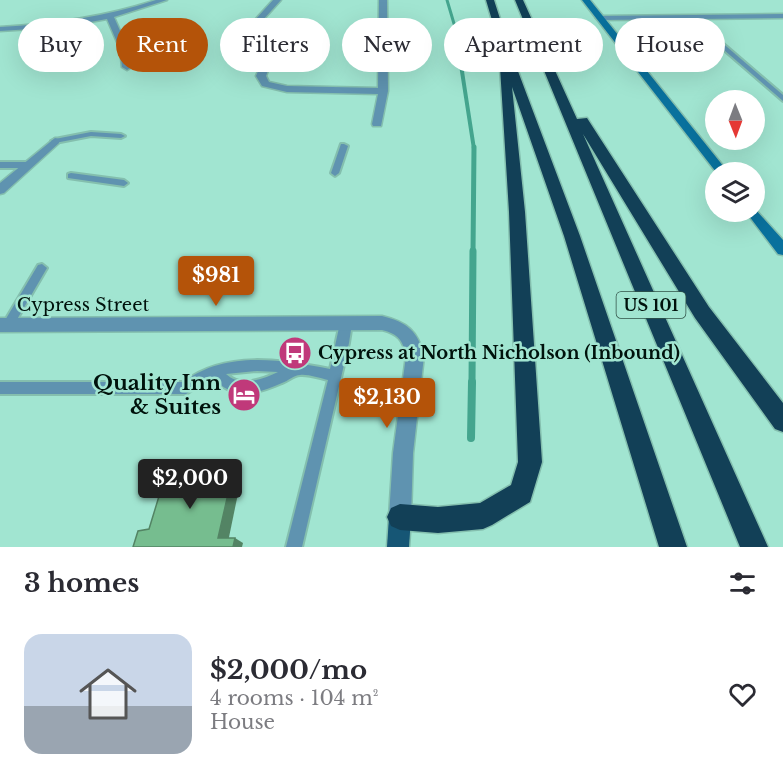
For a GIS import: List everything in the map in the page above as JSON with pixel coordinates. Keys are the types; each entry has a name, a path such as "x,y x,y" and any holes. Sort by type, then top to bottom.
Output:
{"highway":[{"name":"US 101","path":"490,0 495,18"},
{"name":"US 101","path":"519,0 527,18"},
{"path":"399,517 438,520 483,516 521,493 531,462 517,212 505,72"},
{"name":"US 101","path":"513,72 572,236 673,547"},
{"name":"US 101","path":"551,72 754,547"},
{"path":"553,72 666,260 759,392 783,421"}],"main road":[{"path":"398,547 399,517"}],"street":[{"path":"0,29 66,24 110,17 163,0"},
{"path":"277,0 258,21 270,49 270,55 261,76 265,84 287,89 383,91"},
{"path":"377,124 383,91 383,0"},
{"path":"586,0 600,18 783,16"},
{"path":"110,17 116,30"},
{"path":"603,22 714,162"},
{"path":"0,190 55,141"},
{"path":"761,222 783,250"},
{"name":"Cypress Street","path":"4,325 382,323 401,328 412,340 415,356 399,517"}],"lane":[{"path":"689,17 783,99"},
{"path":"55,141 91,134 121,136"},
{"path":"335,173 344,146"},
{"path":"0,165 27,165"},
{"path":"71,176 124,183"},
{"path":"4,325 42,268"},
{"path":"294,547 346,323"},
{"path":"0,388 186,388 208,373 249,365 299,368 335,376"},
{"path":"216,372 230,385 252,386 273,383 299,368"}],"building":[{"path":"224,467 233,472 218,538 235,538 233,547 133,547 138,531 149,529 167,470"}],"waterway":[{"path":"447,0 452,18"},
{"path":"462,72 474,149"},
{"path":"473,253 474,149"},
{"path":"472,383 473,251"},
{"path":"471,438 472,382"}],"place":[{"name":"Cypress at North Nicholson (Inbound)","path":"295,353"},
{"name":"Quality Inn & Suites","path":"244,395"}]}
